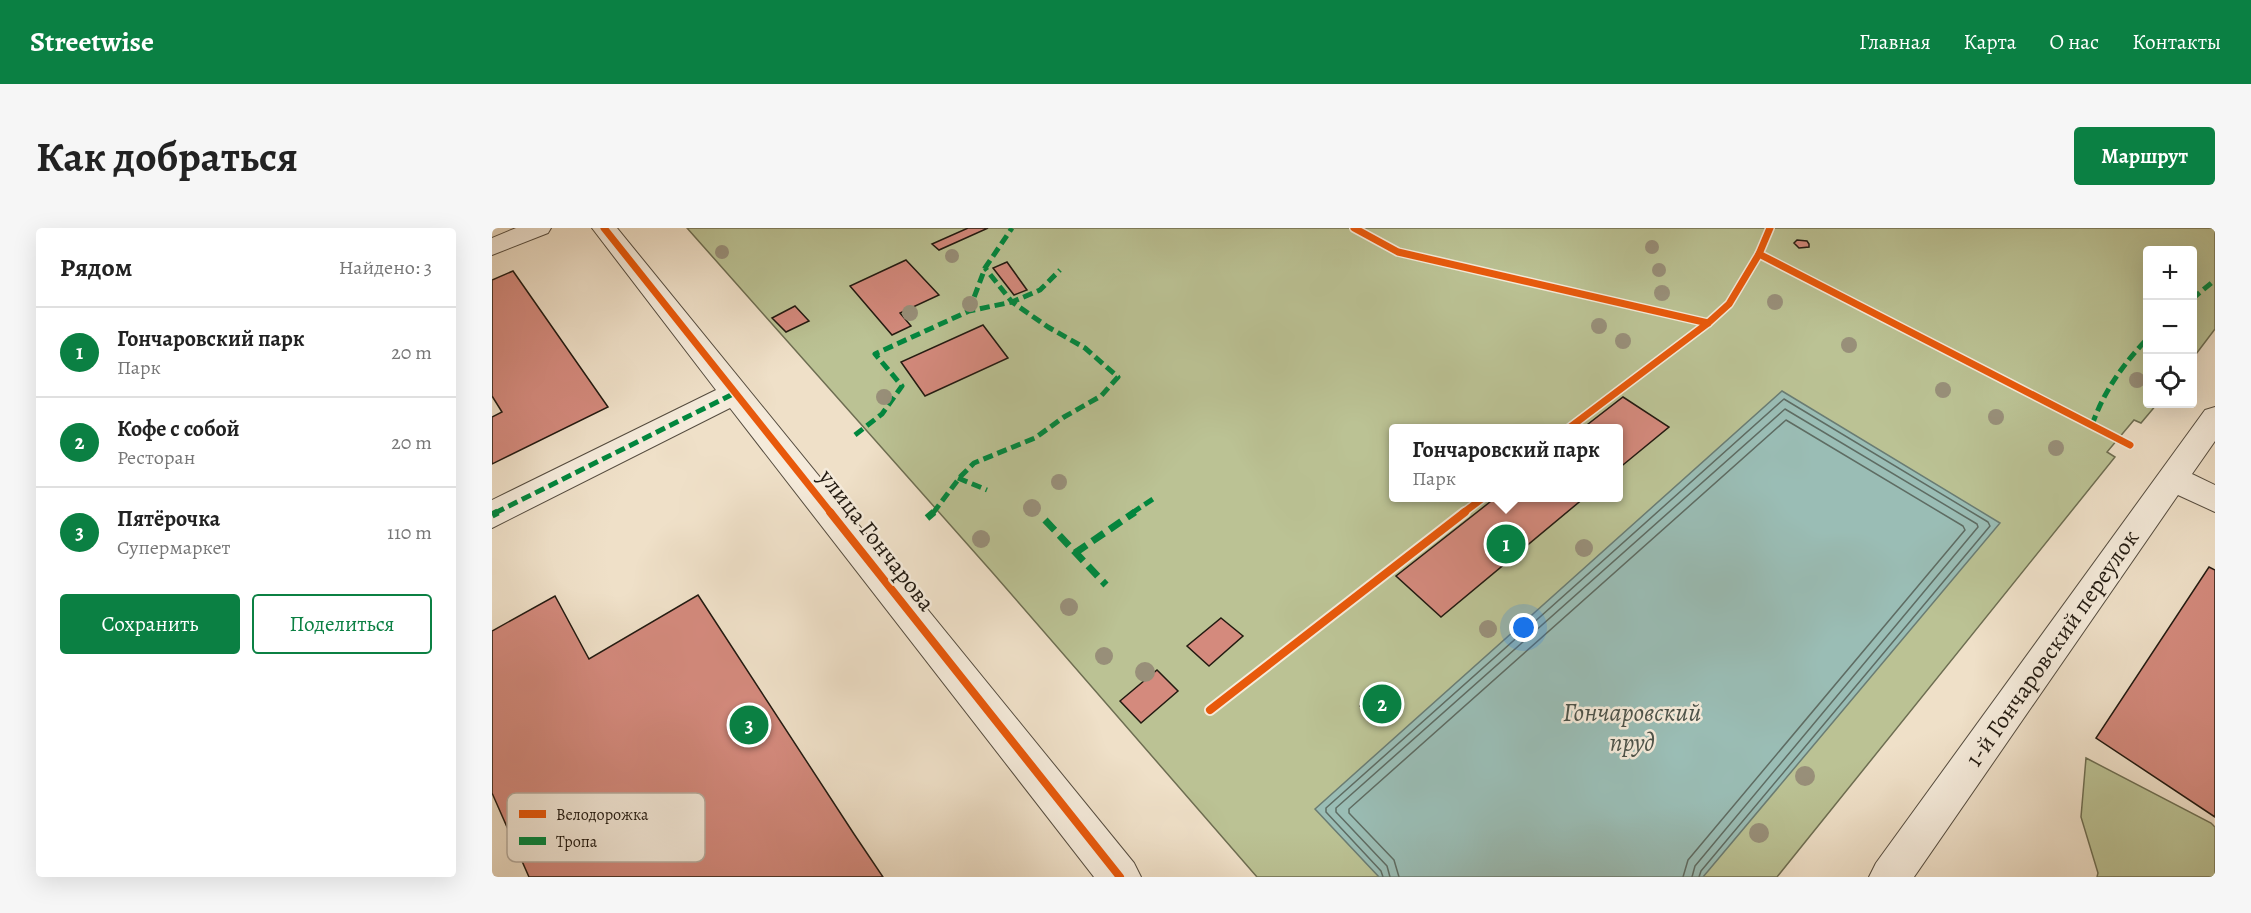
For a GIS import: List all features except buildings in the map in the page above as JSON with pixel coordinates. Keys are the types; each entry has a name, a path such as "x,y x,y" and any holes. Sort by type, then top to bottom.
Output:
{"street":[{"path":"492,247 538,228"},
{"name":"улица Гончарова","path":"604,228 1120,877"},
{"path":"492,515 735,393"},
{"name":"1-й Гончаровский переулок","path":"1890,877 2215,418"},
{"path":"2173,478 2215,500"}],"green space":[{"path":"687,228 2215,228 2215,329 2197,353 2197,246 2143,246 2143,408 2154,408 2141,423 2134,420 2107,452 2115,457 1777,877 1257,877 992,572"},
{"path":"2086,758 2211,823 2215,827 2215,877 2097,877 2098,873 2081,817"}],"water":[{"name":"Гончаровский пруд","path":"1782,391 2000,523 1703,877 1379,877 1315,809"}],"marked path":[{"path":"969,311 985,268 1012,228"},
{"path":"927,518 974,463 993,453 1035,438 1064,417 1108,391 1118,377 1085,348 1048,327 1012,302 985,268"},
{"path":"855,435 882,414 902,386 875,354 969,311 1012,302 1040,290 1060,270"},
{"path":"2197,295 2215,280"},
{"path":"2092,425 2096,412 2114,378 2143,343"},
{"path":"492,515 735,393"},
{"path":"958,478 987,490"},
{"path":"1075,553 1156,497"},
{"path":"1045,520 1106,585"}],"cycle path":[{"path":"604,228 1120,877"},
{"path":"1354,228 1398,252 1708,323"},
{"path":"1574,424 1708,323 1729,304 1759,254 1770,228"},
{"path":"1759,254 2130,445"},
{"path":"1210,710 1478,502"}],"place":[{"name":"Гончаровский парк","path":"1506,544"},
{"name":"Кофе с собой","path":"1382,704"},
{"name":"Пятёрочка","path":"749,725"}]}
